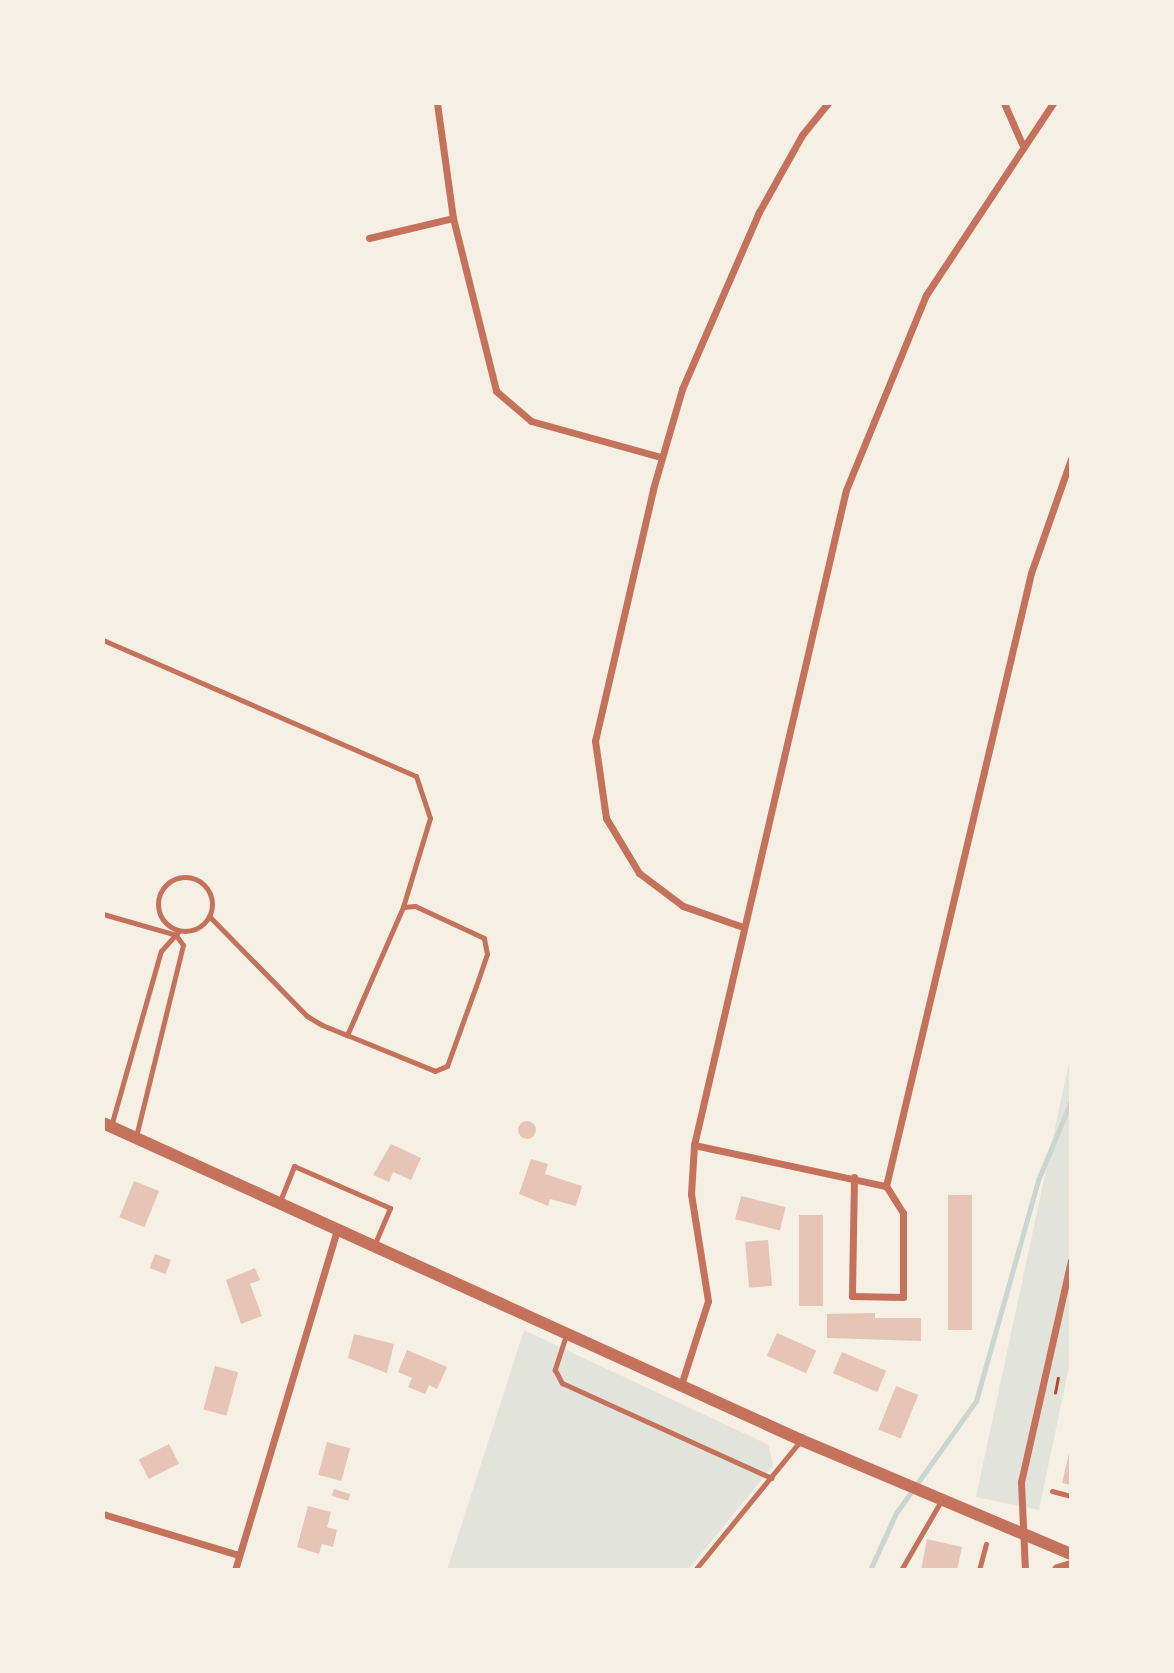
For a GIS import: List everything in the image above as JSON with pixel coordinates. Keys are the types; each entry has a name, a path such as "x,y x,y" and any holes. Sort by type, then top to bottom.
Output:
{"street":[{"path":"437,103 453,218 484,354 505,402 531,421 661,457"},
{"path":"743,927 683,906 639,873 615,839 596,778 601,711 661,457 733,264 802,135 828,103"},
{"path":"1004,103 1022,144"},
{"path":"681,1385 708,1301 691,1194 694,1145 827,564 864,435 932,283 1022,144 1054,103"},
{"path":"369,238 453,218"},
{"path":"886,1186 1031,573 1071,459"},
{"path":"107,1124 338,1226 801,1440 1071,1554"},
{"path":"694,1145 854,1177 886,1186 903,1213 903,1297 852,1296 854,1177"},
{"path":"235,1570 338,1226"},
{"path":"1025,1570 1025,1459 1071,1261"},
{"path":"103,1514 239,1555"},
{"path":"1058,1570 1071,1566"}],"lane":[{"path":"103,640 416,776 430,818 403,907 347,1035"},
{"path":"103,914 178,933 197,929 209,916 211,899 202,884 186,878 169,883 160,897 160,914 178,933 182,966 136,1137"},
{"path":"209,916 298,1008 347,1035 435,1072 447,1066 486,944 471,930 415,906 403,907"},
{"path":"107,1124 161,951 178,933"},
{"path":"280,1201 294,1166 390,1208 375,1243"},
{"path":"567,1331 555,1370 562,1383 771,1478"},
{"path":"695,1570 801,1440"},
{"path":"1052,1491 1071,1496"},
{"path":"901,1570 938,1500"},
{"path":"979,1570 986,1544"}],"shaded area":[{"path":"1071,1053 1071,1357 1039,1510 976,1497"},
{"path":"524,1330 769,1445 773,1466 688,1570 447,1570"}],"building":[{"path":"523,1121 531,1121 536,1130 534,1137 523,1139 518,1134 518,1126"},
{"path":"391,1144 421,1158 411,1180 393,1172 389,1182 373,1175"},
{"path":"531,1159 548,1164 545,1174 582,1186 576,1206 550,1199 548,1206 519,1194"},
{"path":"134,1181 159,1191 144,1227 119,1217"},
{"path":"948,1195 972,1195 972,1330 948,1330"},
{"path":"741,1196 786,1207 780,1230 735,1219"},
{"path":"799,1215 823,1215 823,1306 799,1306"},
{"path":"768,1240 772,1286 749,1288 745,1242"},
{"path":"155,1254 171,1260 165,1274 150,1268"},
{"path":"255,1268 260,1280 250,1284 262,1316 241,1324 226,1280"},
{"path":"875,1313 875,1318 921,1318 921,1341 827,1338 827,1314"},
{"path":"777,1333 816,1350 806,1373 767,1356"},
{"path":"354,1334 394,1344 387,1373 348,1358"},
{"path":"407,1350 447,1367 437,1389 429,1385 425,1394 408,1387 412,1378 398,1372"},
{"path":"842,1352 886,1371 877,1392 833,1373"},
{"path":"215,1366 238,1372 227,1416 203,1409"},
{"path":"896,1386 918,1395 901,1439 878,1430"},
{"path":"327,1442 350,1448 341,1481 318,1475"},
{"path":"169,1444 179,1464 149,1479 139,1459"},
{"path":"1071,1450 1071,1485 1062,1483"},
{"path":"334,1489 350,1494 348,1501 332,1496"},
{"path":"308,1506 331,1512 327,1527 337,1530 333,1547 322,1544 319,1554 297,1547"},
{"path":"927,1539 962,1547 957,1570 921,1570"}],"waterway":[{"path":"870,1570 896,1513 976,1401 1038,1180 1071,1101"}]}
